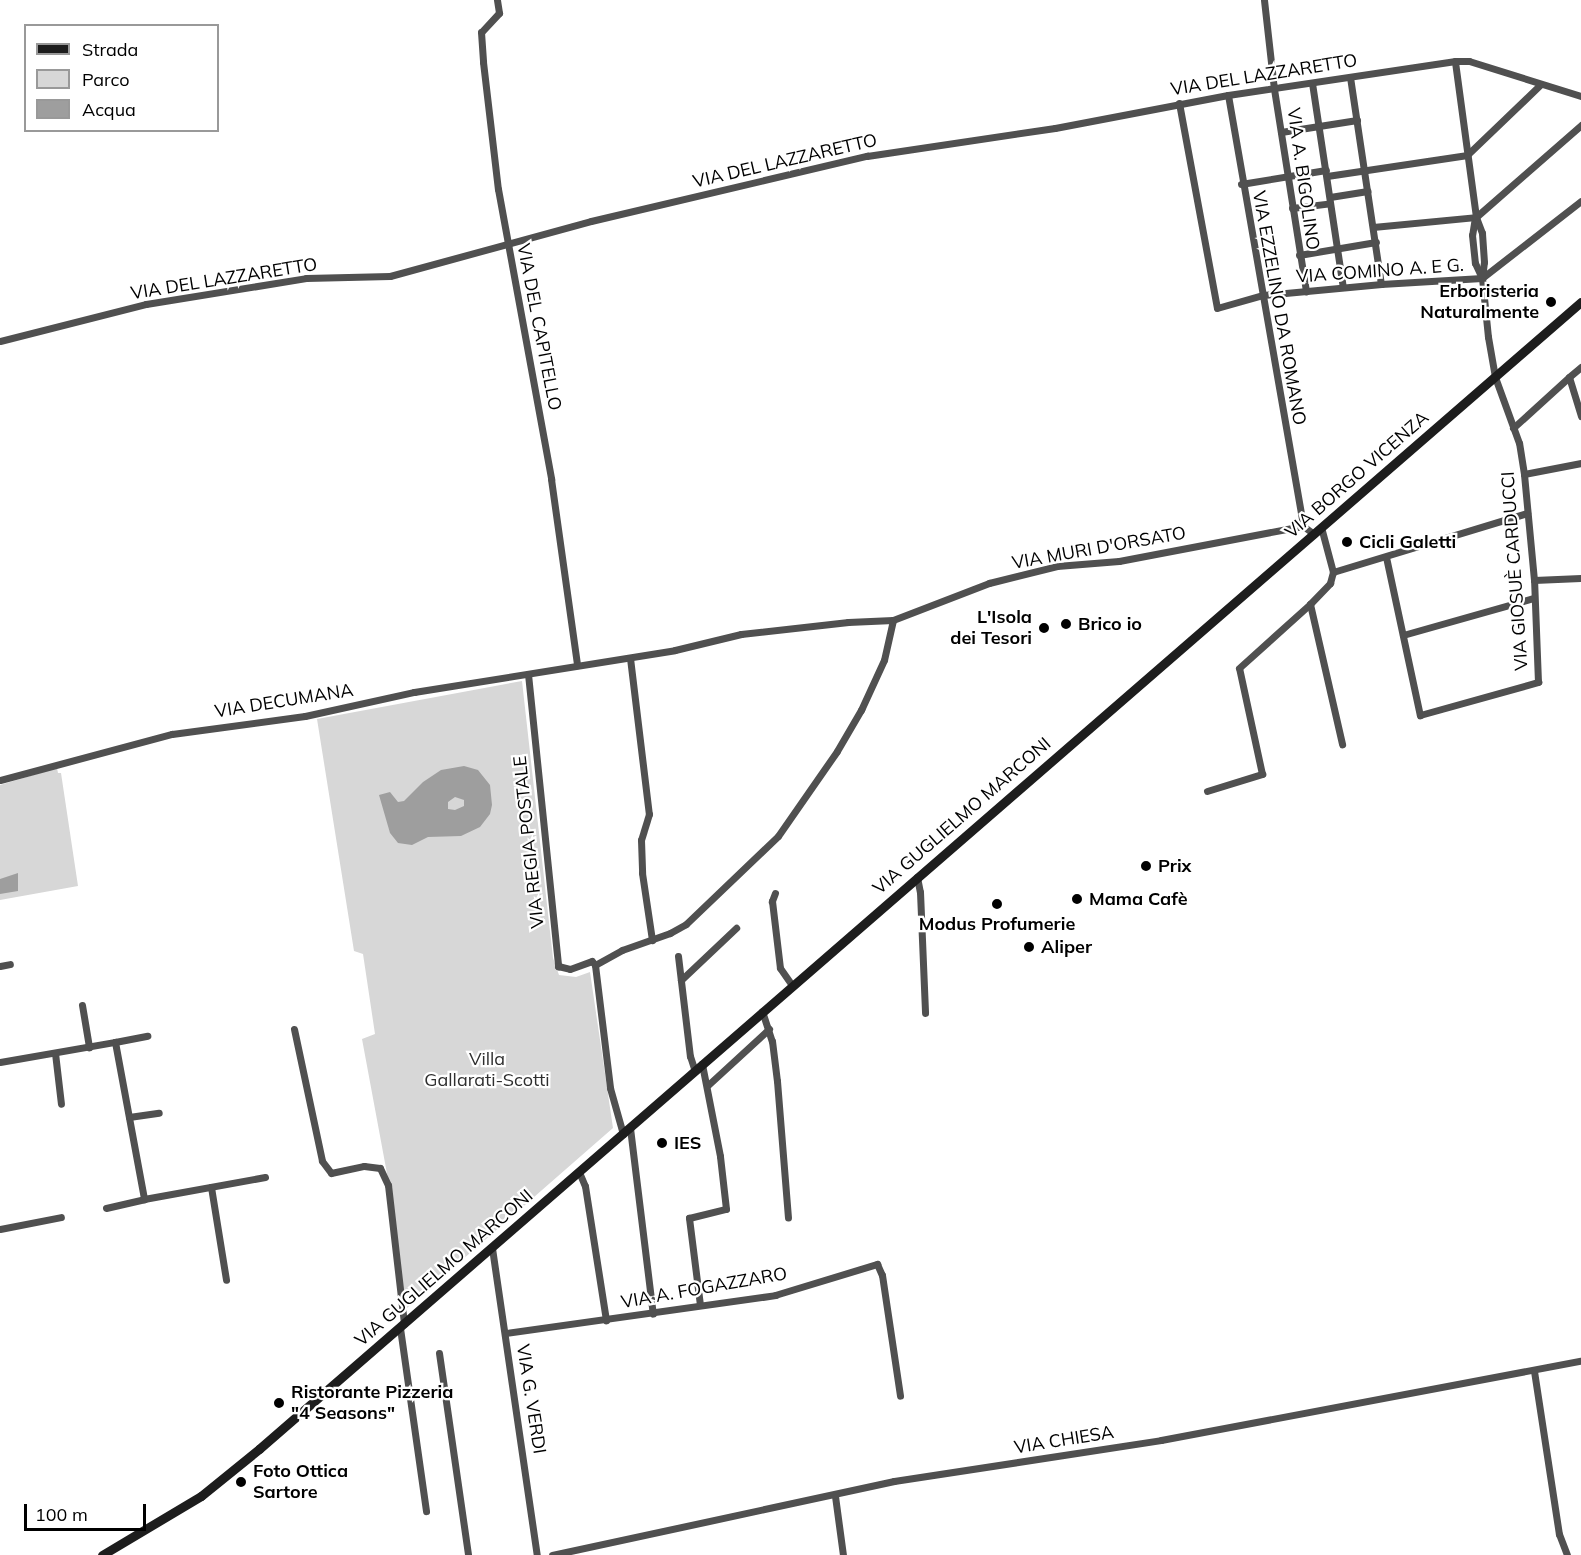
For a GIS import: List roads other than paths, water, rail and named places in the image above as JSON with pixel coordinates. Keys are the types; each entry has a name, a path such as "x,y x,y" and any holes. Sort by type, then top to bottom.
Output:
{"street":[{"name":"VIA DEL CAPITELLO","path":"497,0 499,13 481,32 491,130 507,242 548,460 577,665"},
{"name":"VIA A. BIGOLINO","path":"1264,0 1274,89 1306,291"},
{"name":"VIA DEL LAZZARETTO","path":"0,341 146,304 306,278 390,276 507,242 867,156 1055,128 1228,95 1455,61 1469,61 1581,96"},
{"name":"VIA GIOSUÈ CARDUCCI","path":"1403,635 1420,715 1538,682 1534,580 1524,474 1519,443 1495,377 1482,278 1484,262 1482,233 1476,217 1455,61"},
{"path":"1350,77 1381,284"},
{"path":"1312,84 1343,287"},
{"path":"1241,184 1288,176 1365,170 1467,155 1540,85"},
{"name":"VIA EZZELINO DA ROMANO","path":"1228,95 1241,184 1263,295 1303,526"},
{"name":"VIA COMINO A. E G.","path":"1179,104 1217,308 1263,295 1381,284 1482,278 1581,201"},
{"path":"1281,132 1357,120"},
{"path":"1373,227 1476,217 1581,125"},
{"path":"1292,208 1368,191"},
{"path":"1299,255 1376,242"},
{"name":"VIA BORGO VICENZA","path":"1154,671 1581,303"},
{"path":"1513,428 1581,367"},
{"path":"1569,377 1581,416"},
{"path":"1524,474 1581,463"},
{"path":"1333,572 1527,513"},
{"path":"1206,791 1262,774 1239,668 1330,584 1333,572 1317,531 1303,526"},
{"name":"VIA MURI D'ORSATO","path":"630,658 741,634 848,622 893,620 988,583 1057,566 1119,561 1303,526"},
{"path":"1386,557 1403,635 1534,598"},
{"path":"1534,580 1581,578"},
{"path":"1310,604 1341,744"},
{"name":"VIA REGIA POSTALE","path":"528,674 558,966 570,969 592,961 596,965 622,950 652,940 686,924 778,836 837,751 861,710 884,660 893,620"},
{"path":"630,658 649,814 642,840 642,873 652,940"},
{"name":"VIA DECUMANA","path":"0,780 172,734 305,716 414,692 630,658"},
{"name":"VIA GUGLIELMO MARCONI","path":"102,1555 201,1496 402,1326 1154,671"},
{"path":"917,877 921,892 925,1013"},
{"path":"775,893 772,901 780,968 792,986"},
{"path":"681,980 736,928"},
{"path":"678,956 690,1056 699,1067 708,1085 726,1209 688,1218 700,1305"},
{"path":"0,966 10,964"},
{"path":"596,965 610,1088 627,1131 653,1314"},
{"path":"82,1005 89,1047"},
{"path":"762,1011 769,1029 778,1092 788,1218"},
{"path":"294,1029 322,1161 331,1173 364,1166 380,1168 388,1185 402,1326 426,1511"},
{"path":"708,1085 769,1029"},
{"path":"0,1062 147,1036"},
{"path":"114,1042 144,1199"},
{"path":"58,1052 61,1104"},
{"path":"129,1117 159,1113"},
{"path":"579,1172 587,1194 606,1320"},
{"path":"106,1208 265,1178"},
{"path":"211,1187 226,1280"},
{"path":"0,1229 61,1217"},
{"name":"VIA G. VERDI","path":"492,1248 537,1555"},
{"name":"VIA A. FOGAZZARO","path":"506,1333 653,1314 775,1294 877,1264 882,1275 900,1396"},
{"path":"439,1353 468,1555"},
{"name":"VIA CHIESA","path":"552,1555 835,1496 894,1481 1161,1440 1581,1361"},
{"path":"1534,1371 1560,1534 1567,1555"},
{"path":"835,1496 843,1555"}],"water":[{"path":"464,766 478,770 490,785 492,805 490,814 480,827 461,836 428,837 412,845 398,843 390,833 379,795 390,792 398,802 404,801 423,782 441,770","holes":["455,797 464,800 464,806 455,810 448,809 448,802"]},
{"path":"18,873 18,891 0,894 0,879"}],"place":[{"name":"Erboristeria Naturalmente","path":"1551,302"},
{"name":"Cicli Galetti","path":"1347,542"},
{"name":"Brico io","path":"1066,624"},
{"name":"L'Isola dei Tesori","path":"1044,628"},
{"name":"Prix","path":"1146,866"},
{"name":"Mama Cafè","path":"1077,899"},
{"name":"Modus Profumerie","path":"997,904"},
{"name":"Aliper","path":"1029,947"},
{"name":"IES","path":"662,1143"},
{"name":"Ristorante Pizzeria \"4 Seasons\"","path":"279,1403"},
{"name":"Foto Ottica Sartore","path":"241,1482"}],"park label":[{"name":"Villa Gallarati-Scotti","path":"487,1070"}]}
